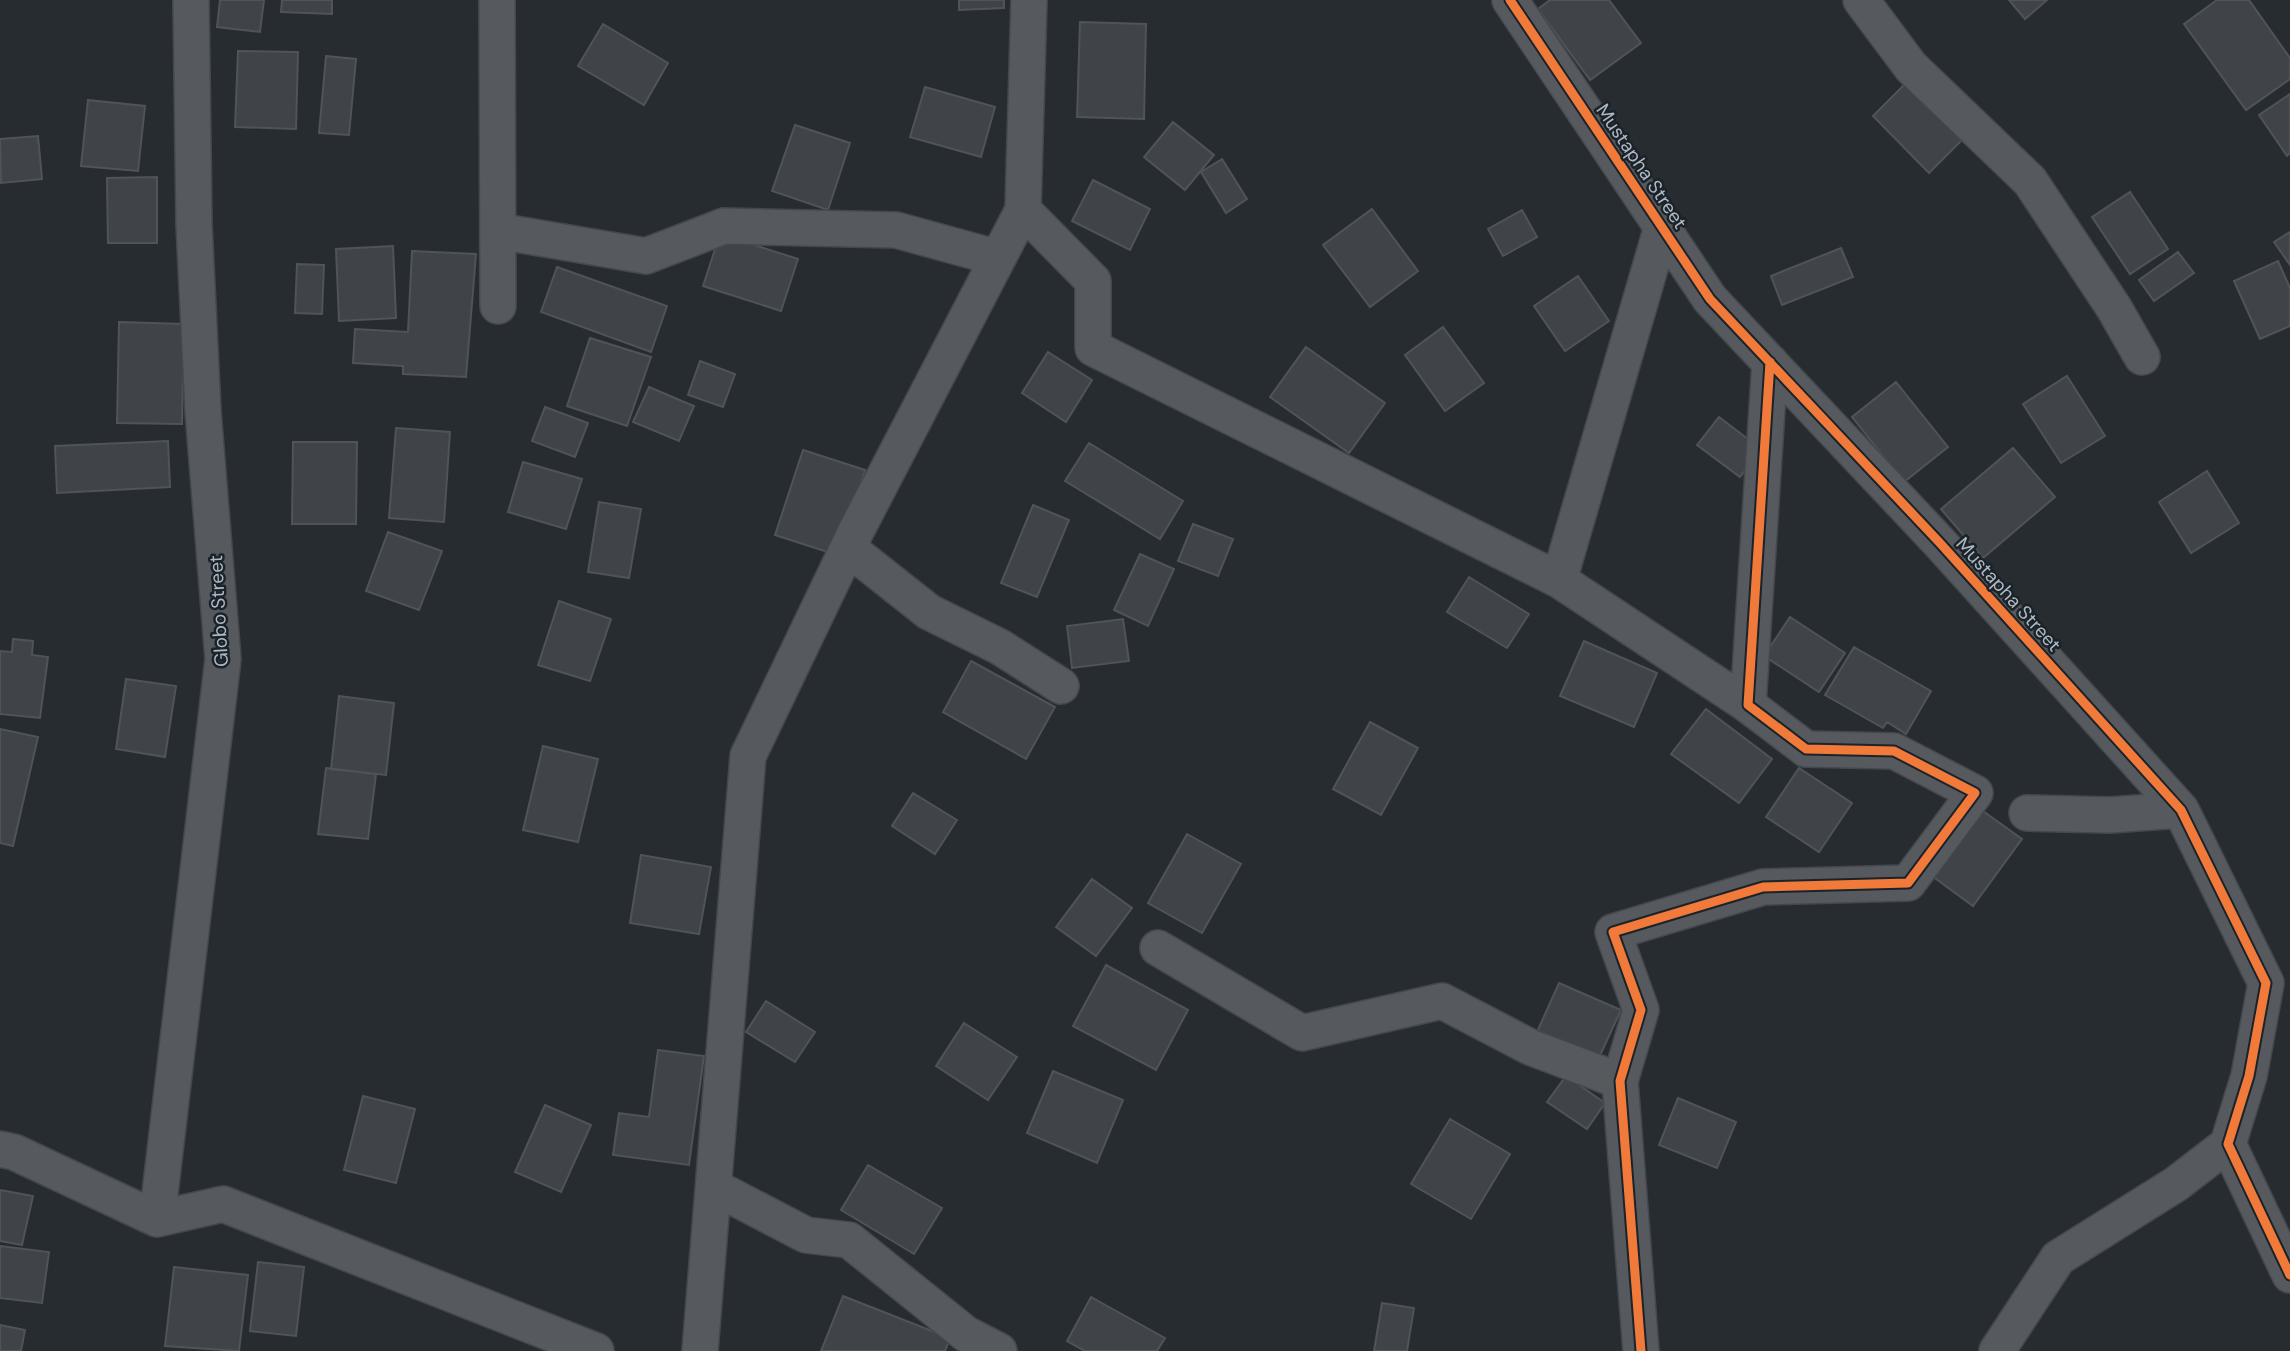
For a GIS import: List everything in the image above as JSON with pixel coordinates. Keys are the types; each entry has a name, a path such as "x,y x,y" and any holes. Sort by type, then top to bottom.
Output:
{"street":[{"name":"Globo Street","path":"156,1219 223,659 203,411 196,264 191,0"},
{"path":"497,0 498,306"},
{"path":"700,1351 748,755 848,548 1023,210 1029,0"},
{"name":"Mustapha Street","path":"1510,0 1710,299 1939,542 2181,810 2266,983 2249,1076 2228,1144"},
{"path":"1861,0 1911,67 2030,181 2114,308 2142,357"},
{"path":"1023,210 1093,281 1093,348 1559,580 1748,705 1805,749 1894,751 1975,793 1908,883 1763,887 1613,932 1641,1010 1620,1081 1641,1351"},
{"path":"498,231 646,256 724,226 896,230 998,258"},
{"path":"1559,580 1662,227"},
{"path":"1748,705 1770,362"},
{"path":"848,548 929,612 1000,647 1061,686"},
{"path":"2027,813 2110,815 2181,810"},
{"path":"1158,948 1302,1033 1442,1001 1530,1047 1620,1081"},
{"path":"1997,1351 2058,1258 2176,1184 2228,1144 2290,1275"},
{"path":"0,1149 14,1152 156,1219 223,1204 596,1351"},
{"path":"714,1186 806,1235 849,1240 966,1334 999,1351"}],"building":[{"path":"220,0 264,0 260,32 217,27"},
{"path":"282,0 332,0 332,14 281,12"},
{"path":"959,0 1004,0 1004,8 959,10"},
{"path":"1550,0 1609,0 1641,43 1590,80 1538,9"},
{"path":"2009,0 2047,0 2025,19"},
{"path":"2217,0 2249,0 2290,58 2290,79 2246,110 2184,24"},
{"path":"1080,22 1146,24 1144,119 1077,117"},
{"path":"603,24 668,63 644,105 578,66"},
{"path":"238,51 298,52 296,129 235,127"},
{"path":"326,56 356,59 349,135 319,133"},
{"path":"1910,79 1966,136 1929,173 1873,116"},
{"path":"925,87 995,107 981,157 910,137"},
{"path":"2290,94 2290,153 2287,156 2259,115"},
{"path":"88,100 145,106 138,171 81,166"},
{"path":"1173,122 1214,155 1185,190 1144,157"},
{"path":"795,125 850,143 828,210 772,191"},
{"path":"38,136 42,179 1,183 0,139"},
{"path":"1222,159 1247,199 1226,213 1201,172"},
{"path":"157,177 157,243 108,243 107,178"},
{"path":"1093,180 1150,209 1130,250 1072,221"},
{"path":"2130,192 2168,249 2130,274 2092,217"},
{"path":"1372,209 1418,271 1370,307 1323,245"},
{"path":"1522,210 1537,237 1503,256 1488,229"},
{"path":"2290,232 2290,265 2274,242"},
{"path":"720,234 798,259 781,311 703,286"},
{"path":"393,246 396,318 339,321 336,249"},
{"path":"1841,248 1853,277 1782,305 1771,276"},
{"path":"412,251 476,254 466,377 403,374 403,366 353,363 355,329 408,332"},
{"path":"2178,252 2194,273 2154,301 2139,280"},
{"path":"2278,261 2290,288 2290,326 2260,339 2234,281"},
{"path":"297,264 324,265 322,314 295,313"},
{"path":"557,267 667,306 651,352 541,312"},
{"path":"1578,276 1609,321 1565,351 1534,306"},
{"path":"119,322 184,324 182,424 117,423"},
{"path":"1443,327 1484,383 1445,411 1405,355"},
{"path":"590,338 651,357 627,426 567,406"},
{"path":"1306,347 1385,403 1349,453 1270,397"},
{"path":"1048,352 1092,380 1066,422 1022,393"},
{"path":"700,361 735,374 723,407 688,395"},
{"path":"2067,376 2105,436 2061,463 2023,404"},
{"path":"1896,382 1948,447 1904,482 1852,417"},
{"path":"649,387 694,406 679,441 633,422"},
{"path":"545,407 588,423 575,457 532,441"},
{"path":"1719,417 1761,449 1740,477 1697,445"},
{"path":"396,428 450,432 444,522 389,518"},
{"path":"168,441 170,487 57,493 55,446"},
{"path":"293,442 357,442 356,524 292,524"},
{"path":"1089,443 1183,501 1160,539 1065,481"},
{"path":"2013,448 2055,497 1983,558 1941,509"},
{"path":"803,450 865,470 837,555 775,535"},
{"path":"523,462 582,479 566,529 508,512"},
{"path":"2207,471 2239,523 2191,553 2159,502"},
{"path":"599,502 641,509 629,578 588,572"},
{"path":"1033,505 1069,520 1037,597 1001,583"},
{"path":"1193,524 1233,539 1218,576 1178,561"},
{"path":"388,532 442,551 419,610 366,591"},
{"path":"1140,554 1174,569 1148,626 1114,610"},
{"path":"1469,577 1529,614 1507,648 1447,612"},
{"path":"559,601 611,619 590,681 538,665"},
{"path":"1790,617 1845,653 1819,692 1764,656"},
{"path":"1123,619 1129,661 1072,668 1067,626"},
{"path":"13,639 33,641 32,655 48,657 40,718 0,714 0,651 12,652"},
{"path":"1584,641 1657,673 1634,727 1560,696"},
{"path":"1854,647 1931,691 1906,734 1887,722 1883,728 1825,695"},
{"path":"971,661 1055,707 1026,759 943,712"},
{"path":"126,679 176,686 165,757 116,749"},
{"path":"339,696 394,703 386,775 331,769"},
{"path":"1706,709 1772,759 1739,803 1671,754"},
{"path":"1370,722 1418,748 1381,815 1333,789"},
{"path":"0,729 38,737 13,846 0,843"},
{"path":"543,746 598,759 578,842 523,830"},
{"path":"326,768 376,774 368,839 318,834"},
{"path":"1799,768 1852,803 1819,852 1766,817"},
{"path":"913,793 957,820 935,854 892,826"},
{"path":"1976,806 2022,839 1973,906 1928,873"},
{"path":"1187,834 1241,864 1202,933 1148,903"},
{"path":"641,855 711,867 699,934 630,923"},
{"path":"1092,879 1132,908 1096,956 1056,927"},
{"path":"1106,965 1188,1010 1156,1070 1073,1026"},
{"path":"1559,983 1621,1010 1597,1062 1536,1034"},
{"path":"766,1001 815,1032 795,1062 746,1032"},
{"path":"964,1023 1017,1057 988,1100 936,1066"},
{"path":"658,1050 704,1056 689,1165 613,1155 619,1113 649,1117"},
{"path":"1053,1071 1123,1100 1097,1163 1027,1133"},
{"path":"1566,1076 1605,1103 1587,1129 1547,1102"},
{"path":"363,1096 415,1109 396,1183 344,1170"},
{"path":"1678,1098 1736,1122 1717,1168 1659,1145"},
{"path":"545,1105 591,1125 561,1192 515,1172"},
{"path":"1450,1119 1510,1154 1471,1219 1411,1184"},
{"path":"868,1165 942,1208 914,1254 841,1210"},
{"path":"0,1190 33,1196 22,1245 0,1241"},
{"path":"0,1246 49,1252 42,1303 0,1298"},
{"path":"258,1262 304,1267 296,1336 250,1331"},
{"path":"174,1267 248,1275 239,1351 165,1346"},
{"path":"843,1296 950,1338 945,1351 821,1351"},
{"path":"1091,1297 1165,1338 1157,1351 1085,1351 1067,1341"},
{"path":"1382,1303 1414,1308 1407,1351 1374,1351"},
{"path":"0,1325 25,1330 21,1351 0,1351"}],"cycle path":[{"path":"1510,0 1710,299 1939,542 2181,810 2266,983 2249,1076 2228,1144 2290,1275"},
{"path":"1641,1351 1620,1081 1641,1010 1613,932 1763,887 1908,883 1975,793 1894,751 1806,749 1748,705 1770,362"}]}
